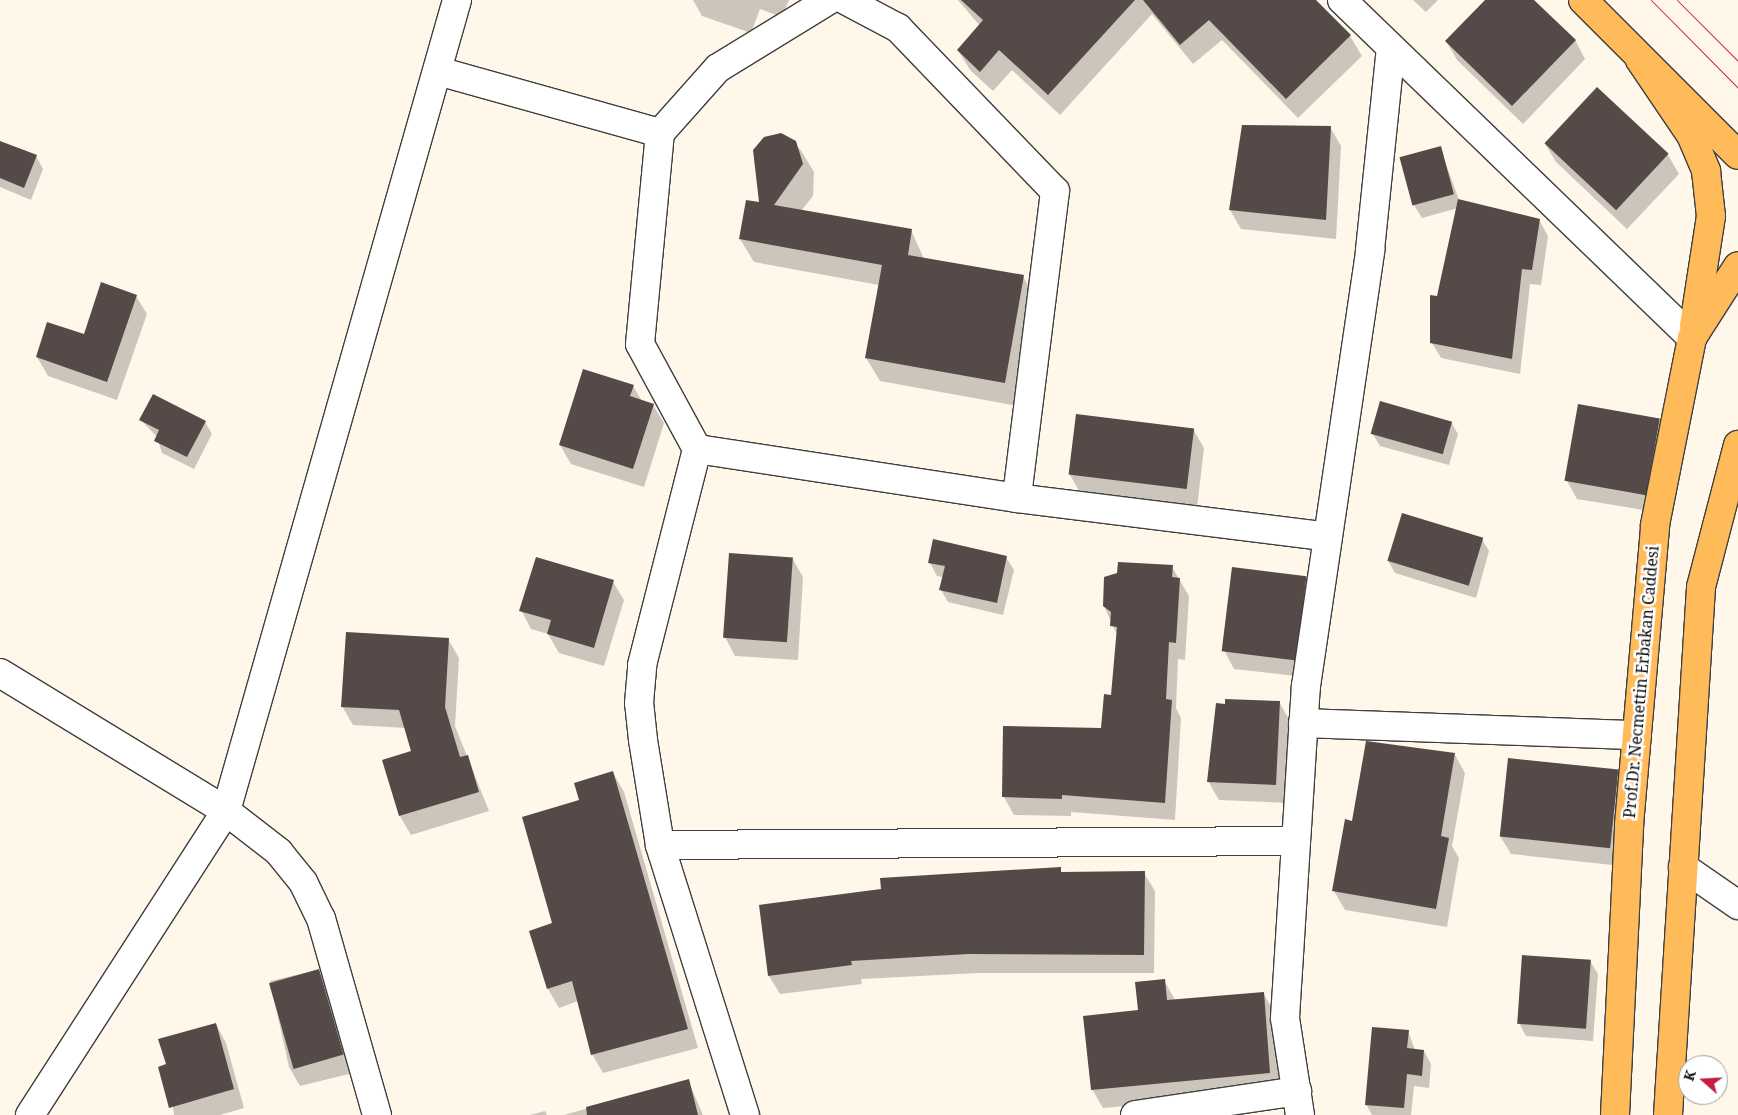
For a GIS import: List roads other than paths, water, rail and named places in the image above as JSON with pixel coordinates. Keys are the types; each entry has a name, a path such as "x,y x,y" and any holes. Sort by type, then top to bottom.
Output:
{"main road":[{"path":"1583,0 1640,60 1738,155"},
{"path":"1640,60 1691,135 1706,171 1711,216 1692,338"},
{"name":"Prof.Dr. Necmettin Erbakan Caddesi","path":"1615,1115 1614,1072 1637,734 1655,525 1692,338 1738,266"},
{"path":"1668,1115 1701,587 1737,452"}],"street":[{"path":"30,1115 226,811 457,0"},
{"path":"745,1115 660,845 638,703 642,665 697,449 640,344 660,133 718,68 829,0"},
{"path":"845,0 898,28 1055,191 1016,498"},
{"path":"1342,0 1692,338"},
{"path":"1135,1115 1299,1103 1285,1018 1303,724 1370,250 1391,48"},
{"path":"438,71 660,133"},
{"path":"697,449 1016,498 1328,537"},
{"path":"0,673 226,811 279,852 303,882 321,919 377,1115"},
{"path":"1303,724 1637,734"},
{"path":"660,845 1296,841"},
{"path":"1683,867 1738,905"}],"tram line":[{"path":"1651,0 1738,88"},
{"path":"1677,0 1738,61"}]}
